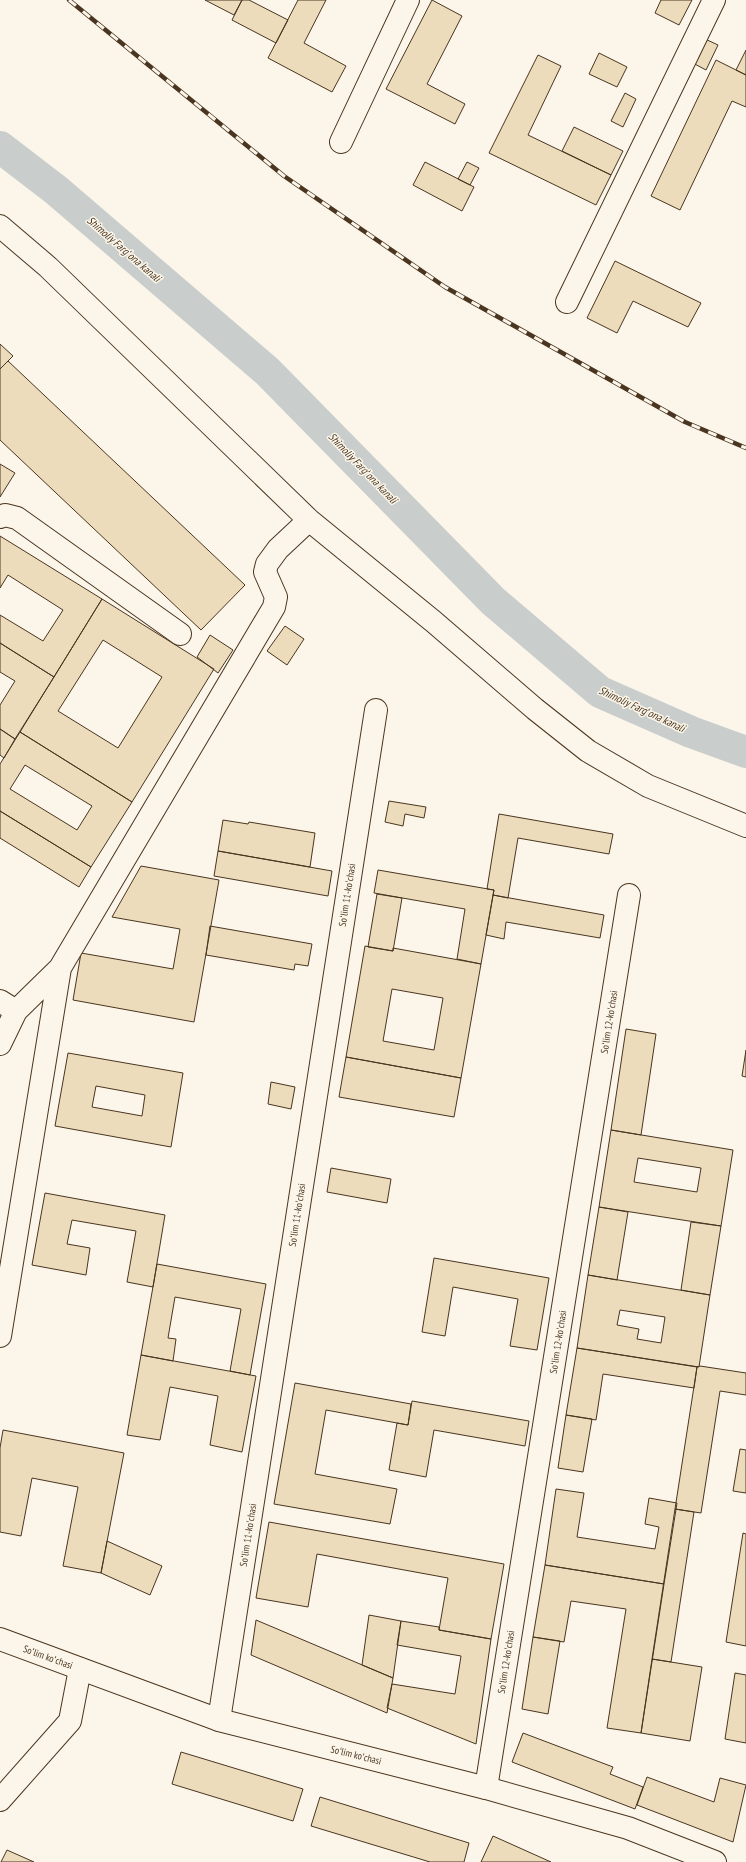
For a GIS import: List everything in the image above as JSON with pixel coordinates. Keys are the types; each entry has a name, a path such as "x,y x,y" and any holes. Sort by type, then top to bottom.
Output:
{"street":[{"path":"341,142 408,0"},
{"path":"568,302 714,0"},
{"path":"0,226 48,266 309,520 434,622 535,709 588,751 648,786 746,826"},
{"path":"0,517 5,515 17,518 180,634"},
{"path":"0,1336 60,968 274,607 276,597 265,572 267,564 278,549 309,520"},
{"name":"Soʻlim 11-koʻchasi","path":"219,1720 376,710"},
{"name":"Soʻlim 12-koʻchasi","path":"486,1788 630,896"},
{"path":"0,1044 8,1006 60,968"},
{"name":"Soʻlim koʻchasi","path":"0,1639 219,1720 486,1788 628,1828 715,1862"},
{"path":"0,1800 70,1721 80,1669"}],"building":[{"path":"205,0 242,0 234,15"},
{"path":"242,0 249,0 288,20 276,43 232,20"},
{"path":"298,0 326,0 304,43 346,66 332,92 268,58"},
{"path":"432,0 462,16 427,84 465,104 455,124 386,89"},
{"path":"661,0 692,0 679,25 655,13"},
{"path":"703,38 718,45 706,70 691,62"},
{"path":"746,50 746,75 736,70"},
{"path":"599,53 627,67 617,87 589,74"},
{"path":"538,55 561,66 528,135 611,175 596,205 489,153"},
{"path":"716,60 746,75 746,107 732,101 680,210 651,196"},
{"path":"625,93 636,99 623,127 611,121"},
{"path":"574,127 623,151 611,175 562,151"},
{"path":"425,162 474,187 462,211 413,185"},
{"path":"467,162 479,168 470,185 458,179"},
{"path":"615,261 701,303 688,327 633,301 617,333 587,318"},
{"path":"0,344 13,356 0,369"},
{"path":"8,361 245,585 201,630 0,440 0,369"},
{"path":"0,464 15,473 0,497"},
{"path":"0,536 102,599 54,677 0,643 0,615 43,641 63,610 8,575 0,588"},
{"path":"102,599 214,669 132,802 20,732","holes":["103,640 162,677 118,748 58,711"]},
{"path":"285,626 304,639 287,665 267,651"},
{"path":"210,635 233,650 218,673 197,657"},
{"path":"0,643 54,677 15,739 0,729 0,705 15,681 0,672"},
{"path":"0,729 15,739 4,758 0,755"},
{"path":"20,732 132,802 91,867 0,811 0,764","holes":["25,765 92,806 77,830 10,789"]},
{"path":"389,801 426,807 424,818 405,814 403,826 385,822"},
{"path":"0,811 91,867 79,887 0,838"},
{"path":"499,814 613,834 609,854 518,838 508,898 493,895 494,890 487,889"},
{"path":"223,820 248,824 249,822 315,833 310,867 218,851"},
{"path":"218,851 332,871 328,896 214,876"},
{"path":"141,866 219,880 194,1022 73,1000 81,953 173,969 180,929 112,917"},
{"path":"378,870 494,890 481,964 457,959 465,909 374,893"},
{"path":"377,894 402,898 393,951 368,947"},
{"path":"493,895 604,915 600,938 506,922 504,939 486,935"},
{"path":"210,926 312,944 308,966 295,964 294,970 206,955"},
{"path":"365,946 393,951 393,948 481,964 461,1078 346,1057","holes":["392,989 443,998 434,1050 383,1041"]},
{"path":"626,1029 656,1034 641,1135 611,1130"},
{"path":"746,1050 746,1077 742,1076"},
{"path":"68,1053 183,1073 171,1147 55,1126","holes":["96,1086 145,1095 142,1116 92,1107"]},
{"path":"346,1057 461,1078 454,1117 339,1097"},
{"path":"271,1082 295,1087 291,1109 268,1104"},
{"path":"611,1130 733,1150 721,1226 599,1207","holes":["638,1158 701,1168 697,1192 634,1182"]},
{"path":"331,1168 391,1179 387,1203 327,1192"},
{"path":"45,1193 165,1215 153,1287 127,1282 136,1231 72,1220 67,1244 90,1248 86,1275 32,1265"},
{"path":"599,1207 628,1212 617,1280 588,1275"},
{"path":"691,1222 721,1226 710,1295 681,1290"},
{"path":"434,1258 549,1278 537,1350 510,1346 518,1299 453,1287 445,1336 422,1332"},
{"path":"157,1264 266,1284 250,1375 230,1371 241,1309 175,1297 168,1338 176,1339 173,1361 141,1355"},
{"path":"588,1275 710,1295 699,1367 577,1348","holes":["620,1310 665,1317 661,1343 637,1339 639,1329 617,1325"]},
{"path":"577,1348 697,1367 694,1388 603,1374 596,1420 566,1415"},
{"path":"141,1355 256,1376 242,1452 210,1445 218,1396 170,1387 160,1440 127,1435"},
{"path":"700,1366 746,1373 746,1395 720,1391 701,1513 675,1509 697,1367"},
{"path":"295,1383 411,1404 408,1425 326,1410 315,1474 397,1489 390,1524 274,1504"},
{"path":"412,1401 529,1421 525,1446 434,1430 426,1477 389,1470 397,1423 408,1425"},
{"path":"566,1415 592,1419 583,1472 558,1468"},
{"path":"3,1430 124,1453 101,1573 63,1566 78,1487 32,1478 21,1536 0,1532 0,1448"},
{"path":"740,1449 746,1450 746,1493 733,1491"},
{"path":"556,1489 584,1493 577,1537 655,1549 659,1527 645,1524 649,1498 677,1503 664,1584 545,1565"},
{"path":"675,1509 694,1512 671,1662 652,1659"},
{"path":"269,1522 504,1564 491,1639 439,1630 448,1578 317,1554 308,1607 256,1598"},
{"path":"743,1533 746,1534 746,1646 726,1642"},
{"path":"107,1541 162,1566 150,1595 101,1573"},
{"path":"545,1565 664,1584 641,1733 607,1728 626,1609 571,1601 564,1642 533,1637"},
{"path":"369,1615 401,1621 393,1678 362,1665"},
{"path":"256,1620 393,1678 387,1713 251,1655"},
{"path":"401,1621 439,1627 439,1630 491,1639 476,1744 387,1708 392,1684 455,1694 461,1656 397,1645"},
{"path":"533,1637 560,1641 548,1714 522,1709"},
{"path":"652,1659 702,1667 690,1741 641,1733"},
{"path":"735,1673 746,1675 746,1743 725,1739"},
{"path":"523,1733 613,1767 610,1774 643,1787 635,1809 512,1762"},
{"path":"181,1752 303,1789 293,1821 172,1784"},
{"path":"647,1777 714,1802 720,1778 746,1785 733,1842 637,1805"},
{"path":"320,1797 469,1843 464,1862 430,1862 311,1826"},
{"path":"493,1836 551,1862 481,1862"},
{"path":"7,1850 34,1862 1,1862"}],"waterway":[{"name":"Shimoliy Fargʻona kanali","path":"0,147 56,190 267,371 493,601 600,692 691,732 746,752"}],"railway":[{"path":"69,0 284,176 445,287 685,422 746,448"}]}
